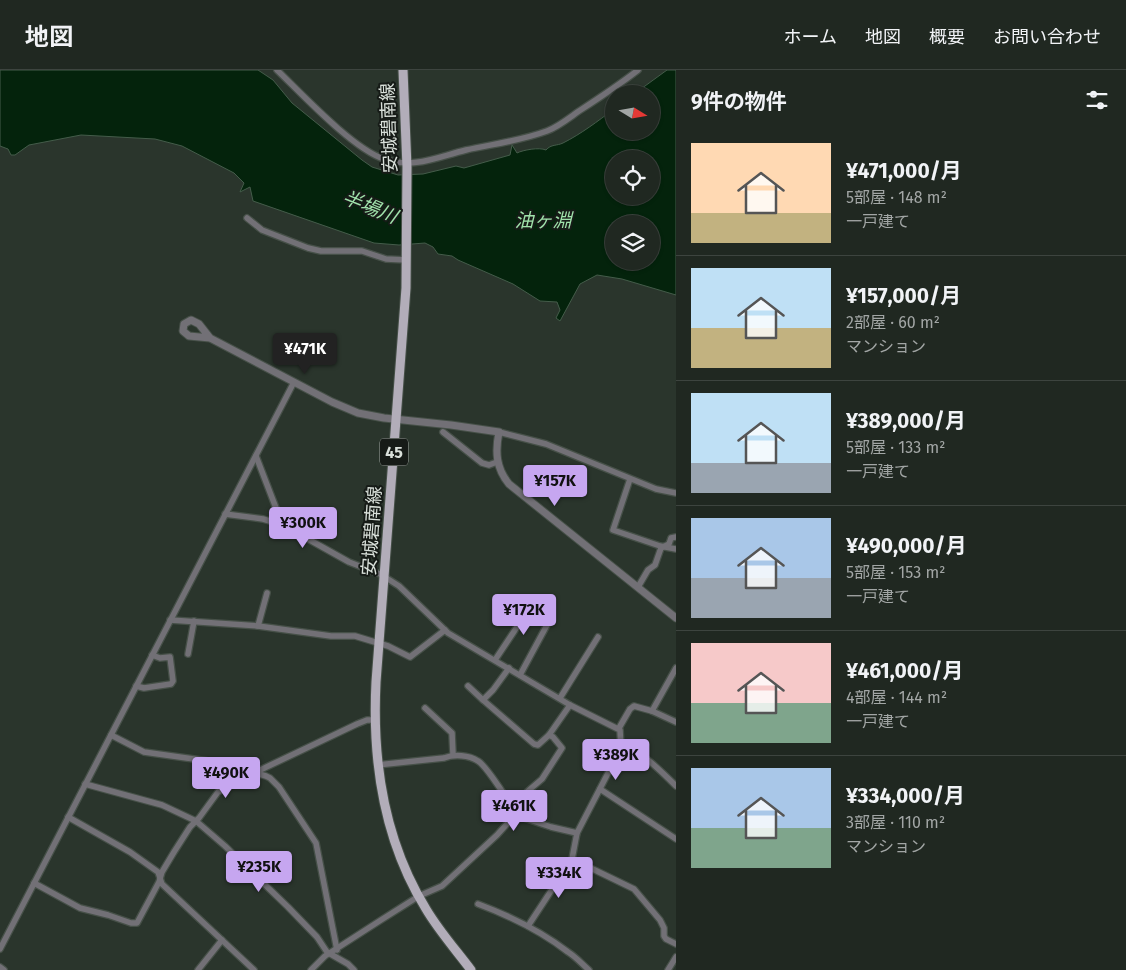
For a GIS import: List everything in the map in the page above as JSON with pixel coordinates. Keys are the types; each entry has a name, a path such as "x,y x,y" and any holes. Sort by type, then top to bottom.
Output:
{"main road":[{"name":"安城碧南線","path":"403,70 407,260 405,317 379,644 375,720 377,765 389,824 402,860 419,896 434,921 471,970"}],"street":[{"path":"277,70 341,130 370,153 385,160 406,165 438,159 464,150 506,143 549,130 589,105 638,70"},
{"path":"247,218 262,230 308,248 321,251 362,252 386,259 407,260"},
{"path":"210,338 352,411 396,420 457,425 499,432 546,444 656,489 676,492"},
{"path":"0,949 294,382"},
{"path":"443,432 482,463 488,465 497,462"},
{"path":"499,432 496,448 497,462 509,484 676,618"},
{"path":"256,456 276,508 290,529"},
{"path":"630,479 614,530 660,546 676,549"},
{"path":"225,514 269,520 290,529 349,562 384,577 402,589 445,630 570,705 619,728 622,733 620,752 577,833 572,859 528,926"},
{"path":"638,587 648,570 653,568 661,548 669,544 672,538 676,537"},
{"path":"258,626 267,593"},
{"path":"495,660 522,621 525,602"},
{"path":"170,620 258,626 331,636 355,636 388,646 410,657 445,630"},
{"path":"188,654 194,621"},
{"path":"520,675 547,625"},
{"path":"560,698 598,637"},
{"path":"136,686 144,688 171,684 173,681 170,657 160,658 152,655"},
{"path":"483,700 509,668"},
{"path":"652,711 676,668"},
{"path":"468,686 534,744 538,745 549,735 570,705"},
{"path":"619,728 632,707 637,706 676,722"},
{"path":"425,708 452,733 453,754"},
{"path":"34,883 80,908 134,924 139,920 162,872 174,852 190,827 218,792 358,724 367,720 375,720"},
{"path":"110,735 144,752 215,762 270,778 279,787 316,843 337,950"},
{"path":"513,808 542,779 562,748 549,735"},
{"path":"622,744 639,754 676,786"},
{"path":"377,765 444,758 453,754 476,759 481,762 513,808 515,816"},
{"path":"85,784 162,806 196,821 288,907 317,937 327,952 348,964 354,970"},
{"path":"600,789 676,839"},
{"path":"311,970 330,953 381,920 419,896 442,886 498,835 515,816"},
{"path":"515,816 577,833"},
{"path":"68,817 130,852 158,872 162,884 254,970"},
{"path":"572,859 634,889 660,920 666,939 676,944"},
{"path":"478,904 528,926 569,953 589,970"},
{"path":"198,970 222,940"},
{"path":"668,970 676,957"},
{"path":"0,967 4,970"}],"water":[{"name":"油ヶ淵","path":"0,70 258,70 273,80 292,103 362,160 372,167 398,175 423,174 456,166 464,168 510,155 512,145 517,153 531,149 546,150 576,136 605,115 605,140 660,140 660,85 646,85 667,70 676,70 676,295 622,279 597,275 580,284 560,321 556,318 560,310 557,302 540,301 513,284 452,256 438,254 433,247 425,243 399,245 374,243 253,201 250,187 240,192 244,183 234,173 182,146 155,139 81,135 29,145 15,155 11,155 8,149 0,146"}],"water label":[{"name":"半場川","path":"370,207"}]}
